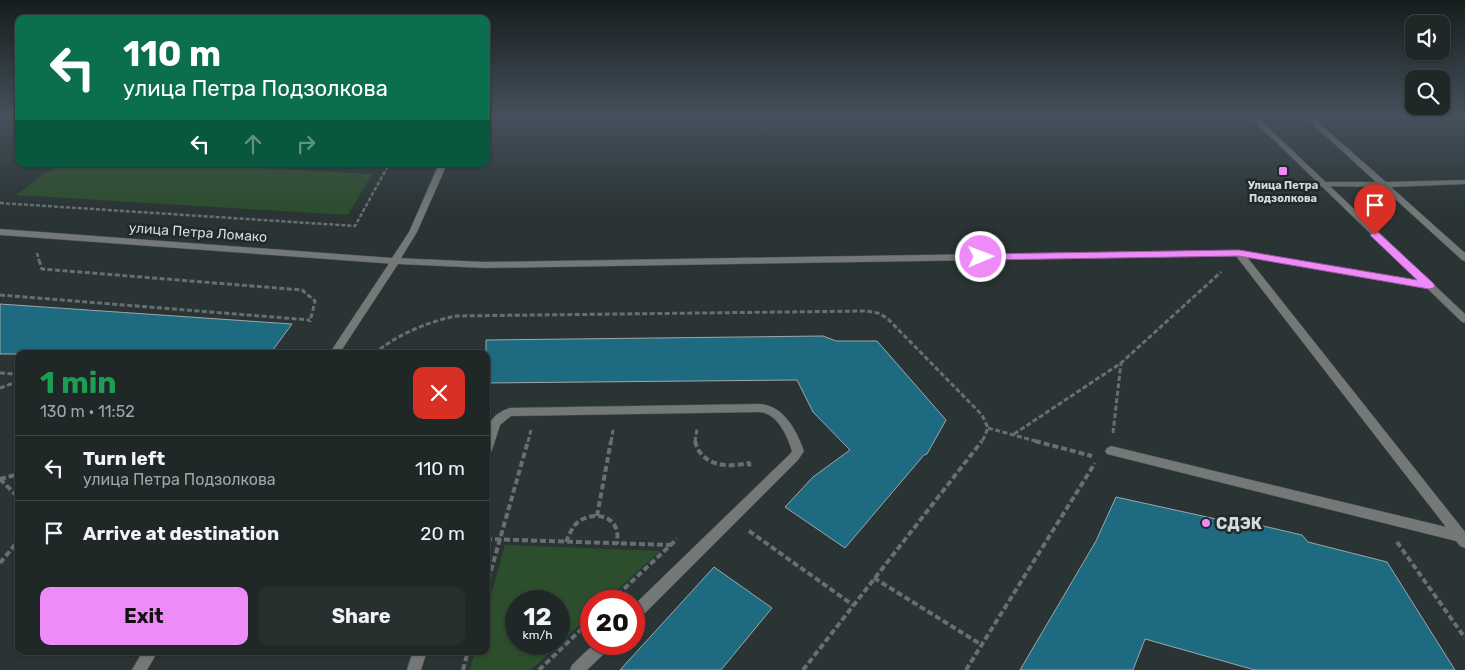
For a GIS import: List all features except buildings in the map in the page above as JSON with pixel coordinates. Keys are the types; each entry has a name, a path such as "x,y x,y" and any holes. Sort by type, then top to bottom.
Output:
{"street":[{"path":"1285,148 1465,320"},
{"path":"1342,148 1465,258"},
{"path":"337,350 413,232 442,167"},
{"path":"1321,184 1383,185 1465,182"},
{"name":"улица Петра Ломако","path":"0,232 485,266 1239,254 1429,286"},
{"path":"1239,254 1463,539"},
{"path":"490,429 501,414 510,412 755,408 770,409 778,417 795,442 798,451 794,457 645,603"},
{"path":"1111,451 1463,539"},
{"path":"139,670 148,655"},
{"path":"414,670 419,655"},
{"path":"577,670 593,655"}],"path":[{"path":"0,203 355,226 387,167"},
{"path":"0,295 310,321 315,301 302,290 42,269 36,251"},
{"path":"1013,434 1121,363 1239,254"},
{"path":"1111,451 1121,363"},
{"path":"0,373 15,374"},
{"path":"0,388 15,382"},
{"path":"597,516 616,410"},
{"path":"700,426 694,440 697,450 704,458 714,464 726,466 738,466 749,463 751,468 744,474"},
{"path":"966,670 1098,458 988,428"},
{"path":"490,574 531,429"},
{"path":"0,479 15,475"},
{"path":"0,479 15,494"},
{"path":"566,542 568,532 574,523 584,518 597,516 612,521 619,535 617,544"},
{"path":"732,518 853,605"},
{"path":"623,590 684,532"},
{"path":"1394,537 1465,638"},
{"path":"490,539 704,546"},
{"path":"0,563 15,545"},
{"path":"874,578 982,645"},
{"path":"538,670 580,630"},
{"path":"463,670 467,655"}],"green space":[{"path":"60,167 244,167 372,174 348,215 16,195 45,173"},
{"path":"505,545 660,551 617,590 580,590 580,624 570,634 570,590 505,590 505,655 547,655 531,670 470,670 474,655 490,655 490,599"}],"place":[{"name":"Улица Петра Подзолкова","path":"1283,171"},
{"name":"СДЭК","path":"1206,523"}],"route":[{"path":"981,257 1239,253 1365,273 1429,286 1375,235"}]}
